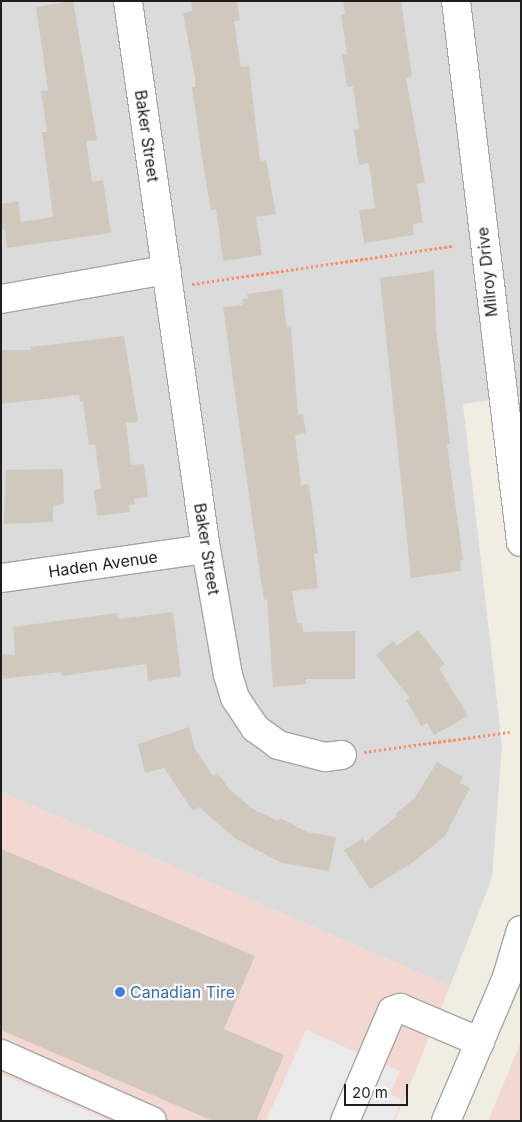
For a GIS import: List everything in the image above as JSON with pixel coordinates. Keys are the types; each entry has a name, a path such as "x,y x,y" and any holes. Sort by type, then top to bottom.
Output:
{"street":[{"name":"Baker Street","path":"128,1 206,549 228,675 235,698 255,728 278,745 325,757 342,755"},
{"name":"Milroy Drive","path":"456,1 521,542"},
{"path":"1,299 168,278"},
{"name":"Haden Avenue","path":"1,578 206,549"},
{"path":"446,1121 507,977 521,930"},
{"path":"345,1121 392,1011 400,1008 480,1042"},
{"path":"1,1054 147,1120"}],"path":[{"path":"168,278 454,246"},
{"path":"342,755 510,732"}],"shaded area":[{"path":"1,1 521,1 521,396 463,404 502,745 492,878 450,986 1,792"},
{"path":"1,792 450,986 395,1121 1,1121"},
{"path":"306,1030 400,1071 390,1094 402,1100 393,1121 266,1121"},
{"path":"521,1042 521,1121 488,1121"},
{"path":"1,1074 110,1121 1,1121"}],"building":[{"path":"73,1 97,140 86,141 92,182 103,180 111,233 7,248 5,229 1,230 1,204 18,201 21,222 53,217 42,132 47,132 41,91 48,90 36,7"},
{"path":"191,1 237,1 240,20 234,21 241,67 249,66 260,161 266,160 276,214 256,217 262,255 223,261 216,209 211,210 204,171 192,87 195,87 195,78 183,13 192,11"},
{"path":"343,1 401,1 412,77 406,78 425,183 417,184 423,222 413,224 414,235 364,243 359,210 375,208 369,163 359,165 357,154 354,130 359,129 353,86 347,87 342,55 347,54 341,15 345,14"},
{"path":"434,271 436,328 450,444 447,444 463,560 460,560 461,571 411,578 380,278"},
{"path":"282,289 287,328 291,327 298,415 303,414 306,433 295,435 301,485 309,484 318,553 314,554 318,588 292,591 297,623 302,623 303,632 355,631 355,679 306,679 306,684 273,687 267,599 264,600 258,561 223,307 243,305 242,299 248,298 247,294"},
{"path":"124,336 138,422 126,423 131,465 144,464 148,497 134,499 135,504 129,505 130,512 97,516 94,490 101,489 95,444 89,445 83,402 80,402 79,395 1,404 1,350 31,350 30,347"},
{"path":"63,469 64,503 53,507 53,522 4,524 6,470"},
{"path":"173,612 181,676 148,681 146,664 62,676 61,672 1,679 1,654 15,655 13,627 117,613 118,619"},
{"path":"418,630 445,664 439,668 468,716 434,735 427,723 421,726 406,700 410,698 376,655 393,641 397,646"},
{"path":"189,727 195,749 213,776 218,773 230,790 253,809 278,821 280,818 307,832 336,837 329,871 282,863 236,839 199,807 193,811 164,768 145,773 138,744"},
{"path":"437,762 463,777 460,783 470,788 445,836 412,863 370,889 344,850 363,838 365,842 397,816 395,814 414,799"},
{"name":"Canadian Tire","path":"1,849 255,956 224,1029 284,1055 256,1121 213,1121 1,1030"}],"place":[{"name":"Canadian Tire","path":"120,992"}]}
